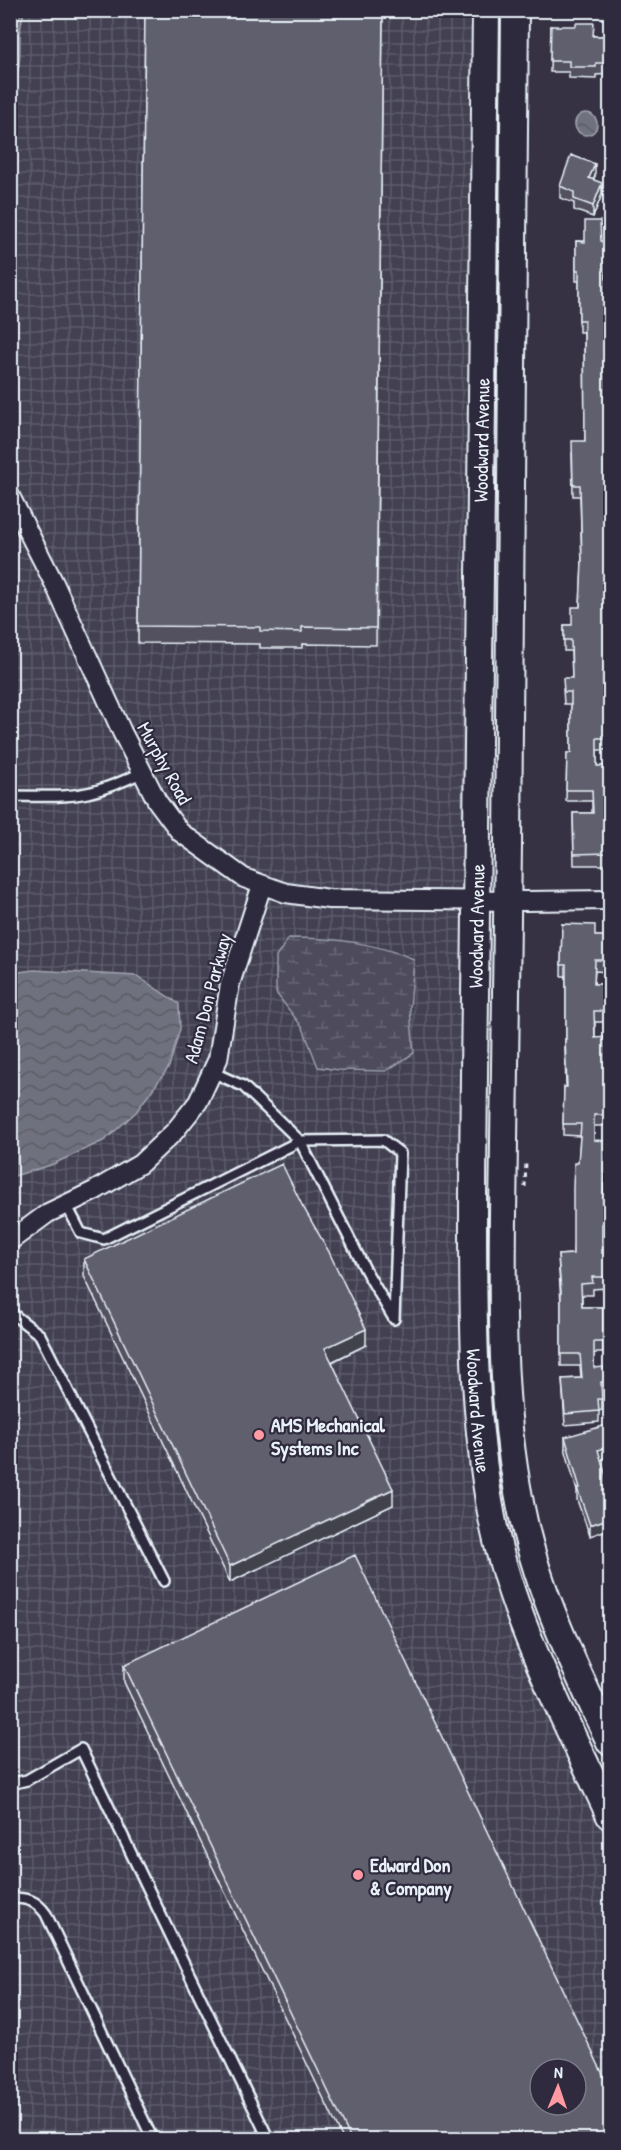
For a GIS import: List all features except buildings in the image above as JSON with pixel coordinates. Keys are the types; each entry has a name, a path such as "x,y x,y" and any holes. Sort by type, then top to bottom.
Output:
{"street":[{"name":"Woodward Avenue","path":"486,10 473,1055 475,1374 483,1460 501,1553 520,1610 548,1680 610,1816"},
{"name":"Woodward Avenue","path":"515,10 508,901 503,1073 504,1384 513,1462 524,1522 545,1592 567,1650 610,1742"},
{"name":"Murphy Road","path":"10,496 54,583 141,773 157,801 180,832 244,878 303,897 328,899 610,900"},
{"name":"Adam Don Parkway","path":"10,1240 48,1213 94,1191 140,1164 174,1132 198,1102 218,1059 230,984 262,885"}],"lane":[{"path":"10,796 63,796 88,793 141,773"},
{"path":"66,1204 81,1233 104,1239 300,1141 383,1140 400,1153 394,1319 366,1271 300,1141 243,1086 212,1072"},
{"path":"10,1312 40,1335 165,1581"},
{"path":"10,1784 27,1780 81,1749 269,2139"},
{"path":"10,1898 33,1900 46,1914 153,2139"}],"path":[{"path":"525,1190 526,1154"}],"shaded area":[{"path":"11,11 477,11 467,1428 587,1782 610,1835 610,2139 11,2140"}],"green space":[{"path":"289,938 353,942 414,959 410,1009 414,1053 386,1071 318,1067 303,1028 276,993 276,957"}],"water":[{"path":"11,10 25,11 20,29 20,59 16,78 11,86"},
{"path":"586,113 594,116 597,124 594,132 586,135 578,132 575,124 578,116"},
{"path":"34,970 137,976 179,1004 180,1029 169,1067 136,1112 105,1140 51,1165 11,1177 11,973"}],"place":[{"name":"AMS Mechanical Systems Inc","path":"259,1435"},
{"name":"Edward Don & Company","path":"358,1875"}]}
